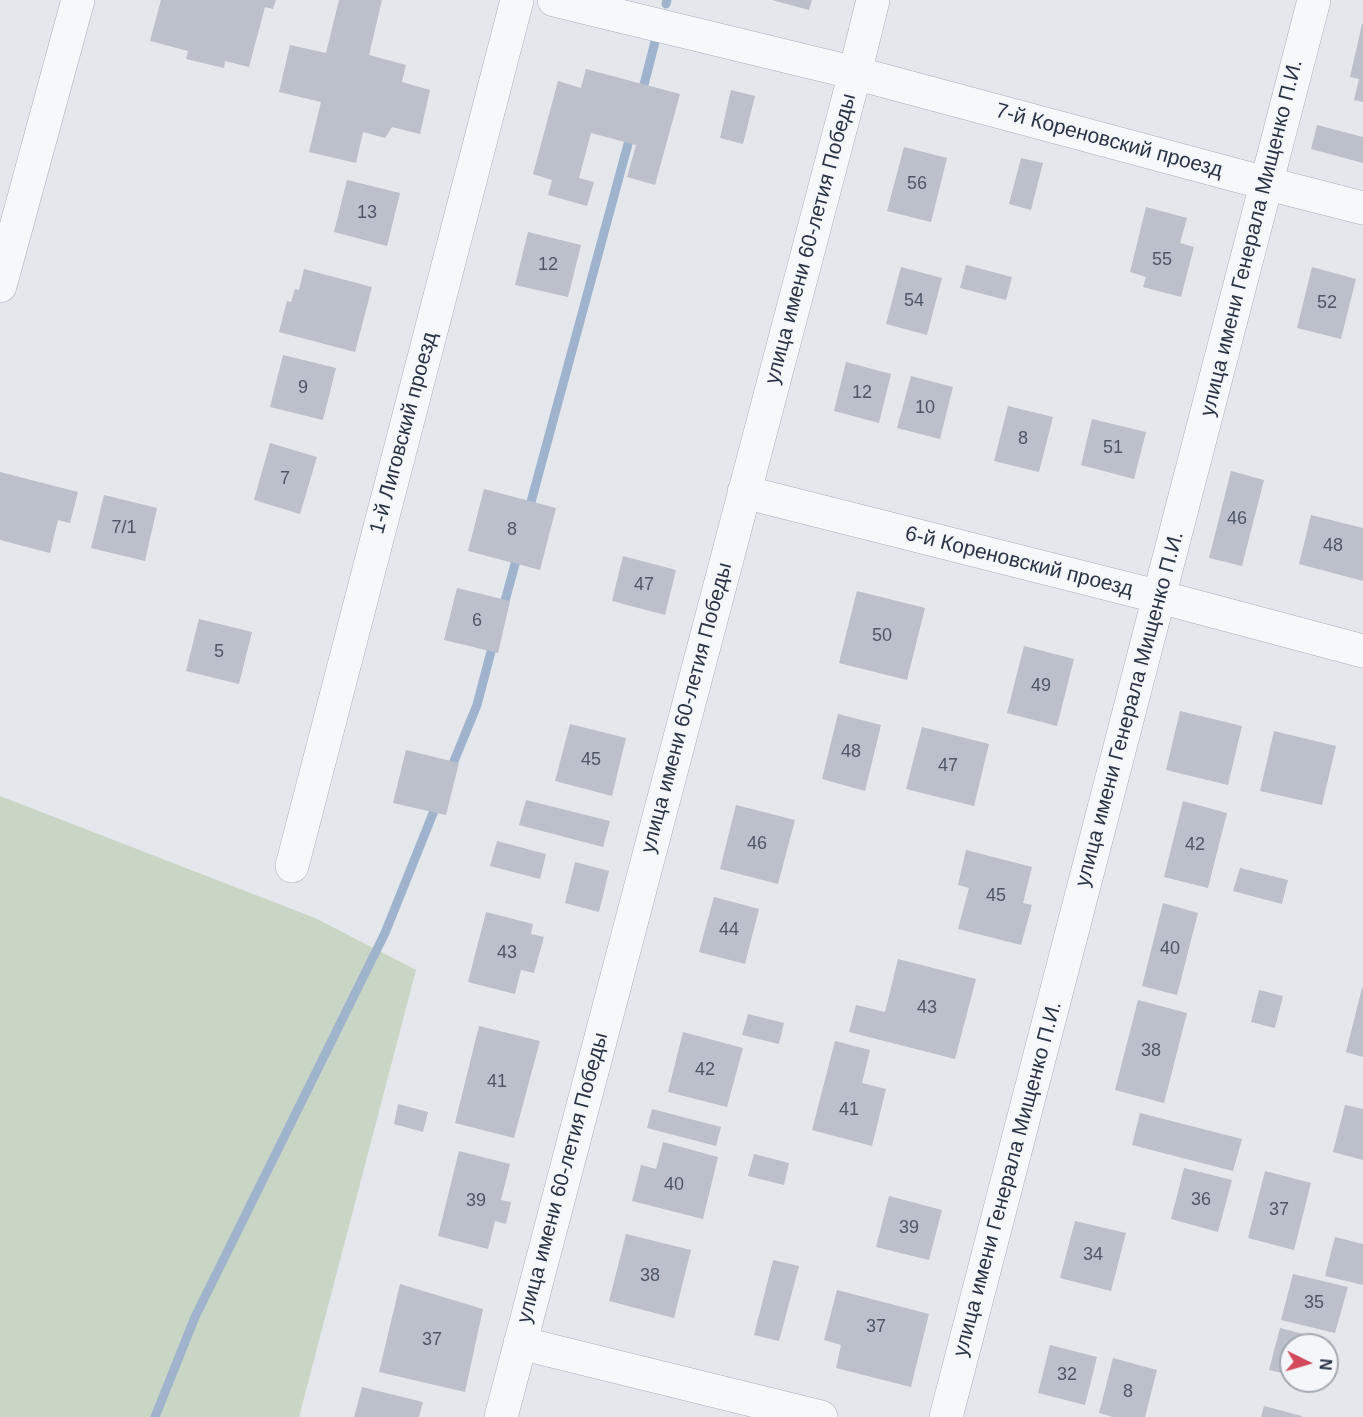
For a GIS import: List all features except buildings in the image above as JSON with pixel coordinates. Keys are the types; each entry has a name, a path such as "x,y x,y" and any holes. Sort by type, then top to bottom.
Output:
{"street":[{"path":"0,286 78,0"},
{"name":"1-й Лиговский проезд","path":"292,866 517,0"},
{"path":"554,0 855,73"},
{"name":"улица имени 60-летия Победы","path":"501,1417 873,0"},
{"name":"улица имени Генерала Мищенко П.И.","path":"946,1417 1314,0"},
{"name":"7-й Кореновский проезд","path":"855,73 1363,208"},
{"name":"6-й Кореновский проезд","path":"744,492 1363,651"},
{"path":"520,1343 820,1417"}],"green space":[{"path":"0,796 315,918 416,970 299,1417 0,1417"}],"waterway":[{"path":"666,4 667,0"},
{"path":"641,96 655,42"},
{"path":"528,513 631,133"},
{"path":"502,612 518,553"},
{"path":"450,771 477,705 494,640"},
{"path":"155,1417 195,1317 385,933 438,801"}]}
